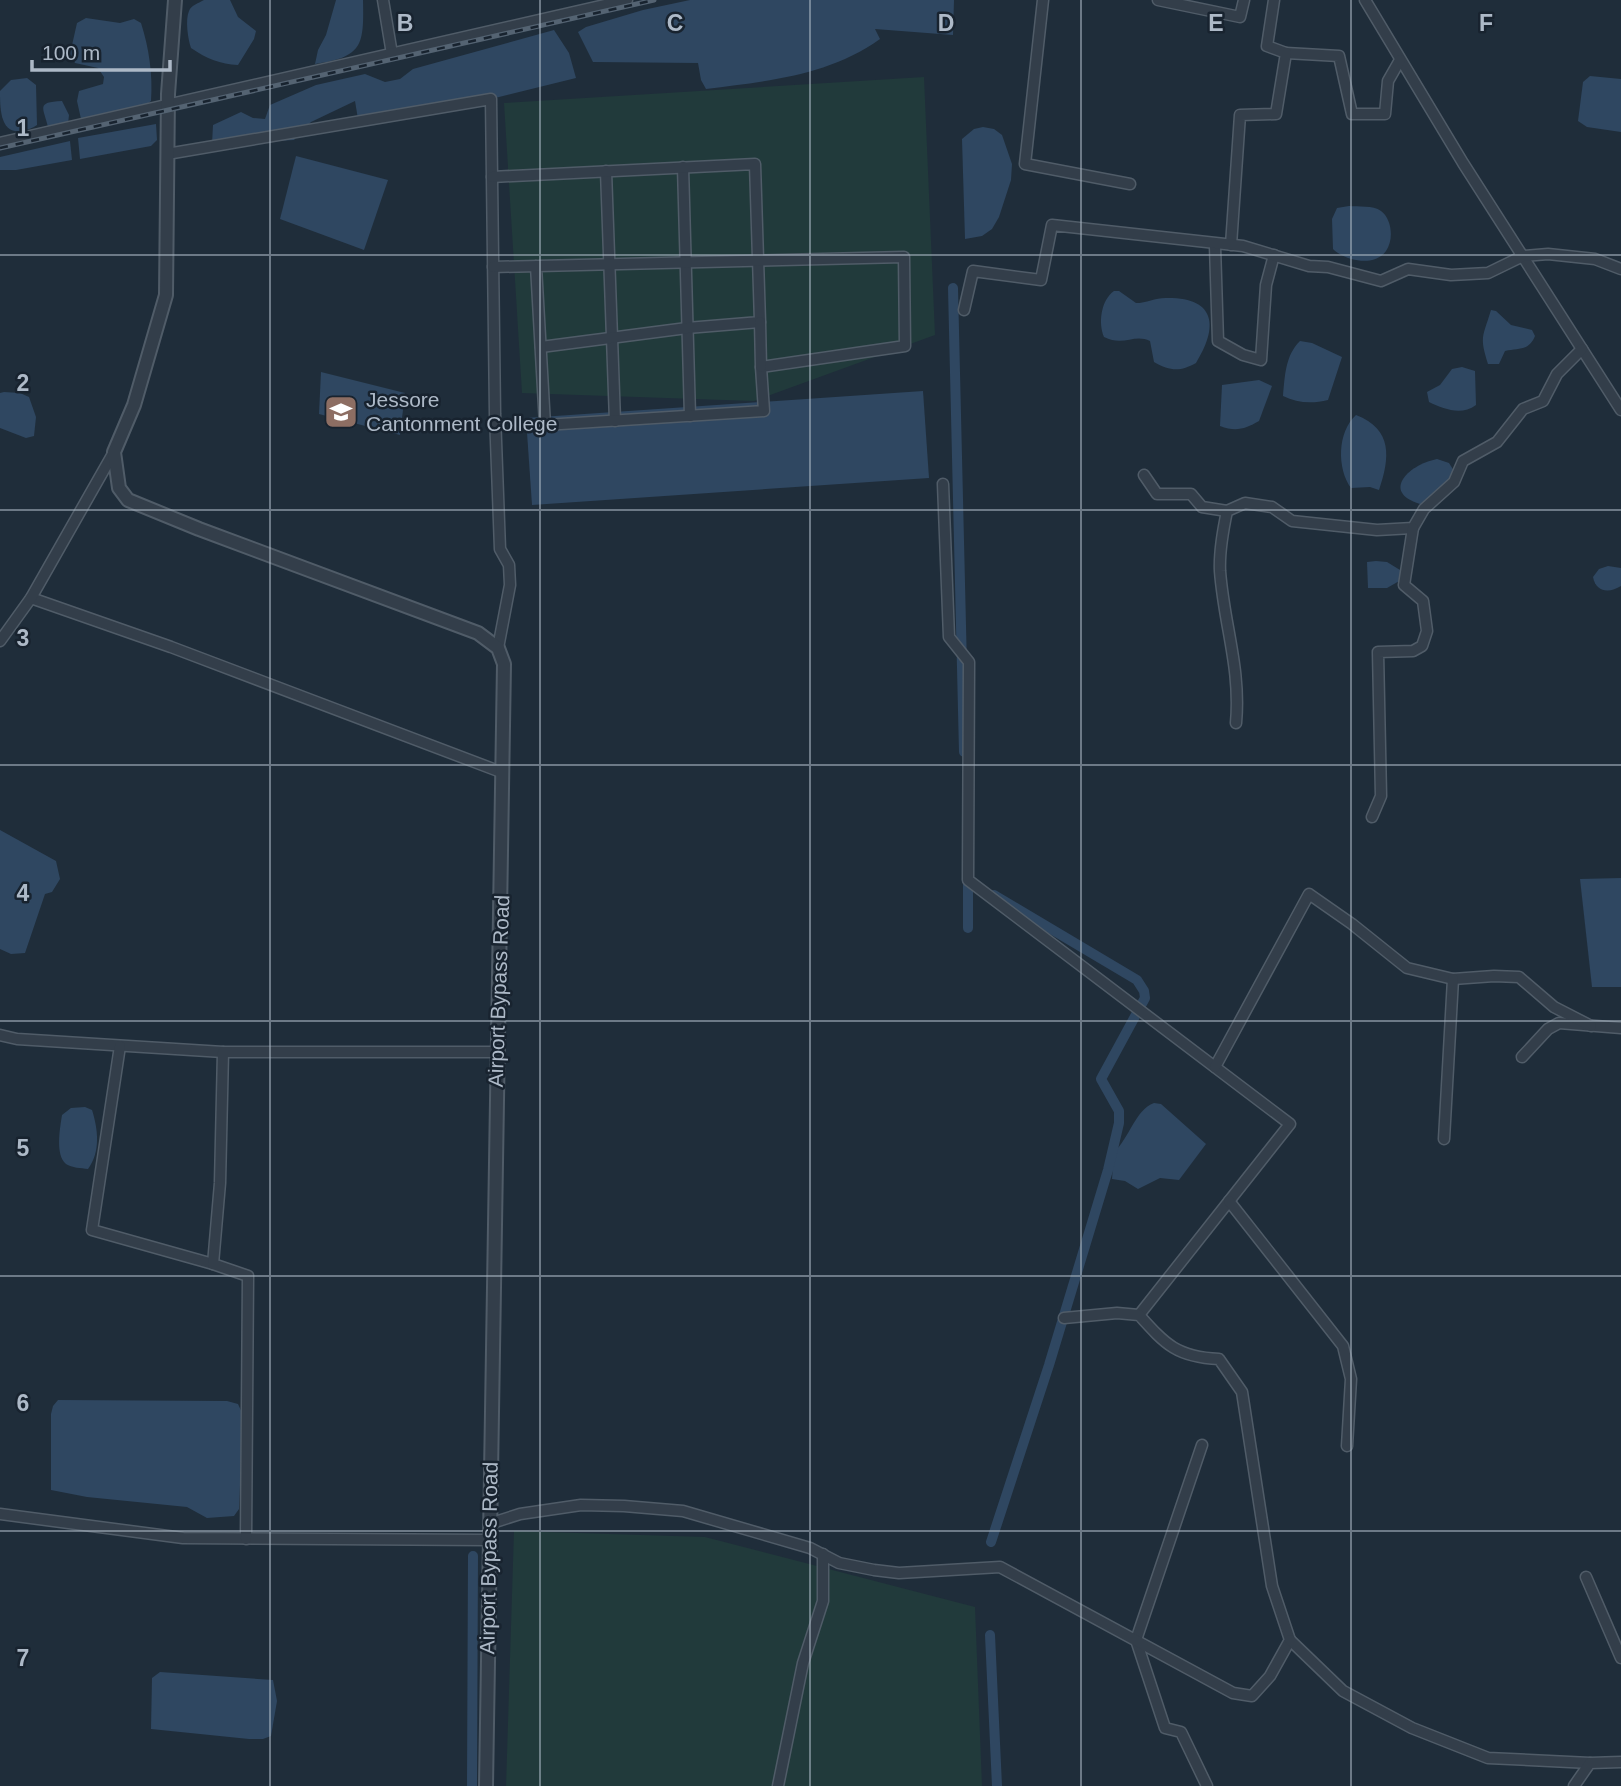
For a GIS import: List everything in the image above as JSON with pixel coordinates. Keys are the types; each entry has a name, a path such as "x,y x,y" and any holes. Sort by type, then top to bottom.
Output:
{"street":[{"path":"0,641 31,598 114,452 134,405 166,295 167,103 175,0"},
{"path":"383,0 392,54"},
{"path":"0,143 627,0"},
{"path":"1043,0 1025,164 1130,184"},
{"path":"1157,0 1240,17 1244,0"},
{"path":"1274,0 1267,46 1286,53 1339,56 1352,114 1385,114 1388,81 1400,61"},
{"path":"1365,0 1400,61 1621,410"},
{"path":"1231,245 1240,114 1276,114 1286,53"},
{"path":"114,452 119,488 128,500 478,633 498,648 510,585 509,565 500,549 491,99 167,154"},
{"path":"492,177 755,164 761,367 765,411 545,425 536,266"},
{"path":"683,167 691,416"},
{"path":"606,171 615,421"},
{"path":"964,310 973,271 1041,280 1052,225 1231,245 1309,266 1328,267 1381,281 1408,269 1451,275 1488,273 1523,256 1548,254 1595,259 1621,269"},
{"path":"1215,246 1218,341 1243,355 1261,360 1266,285 1274,256"},
{"path":"493,267 904,257 905,346 761,367"},
{"path":"541,346 760,322"},
{"path":"1372,817 1381,796 1378,652 1413,651 1422,646 1427,631 1423,601 1404,586 1413,528 1424,509 1454,482 1463,461 1497,442 1523,409 1544,401 1557,374 1582,349"},
{"path":"1144,475 1157,494 1191,494 1202,507 1227,511 1245,503 1272,508 1292,521 1377,530 1413,528"},
{"path":"943,484 949,637 969,662 968,880 1290,1124 1139,1315"},
{"path":"1227,511 1220,570 1239,694 1236,723"},
{"path":"31,598 171,647 502,772"},
{"name":"Airport Bypass Road","path":"486,1786 496,858 502,772 504,663 498,648"},
{"path":"1215,1067 1309,894 1407,968 1453,979 1519,977 1554,1007 1591,1026"},
{"path":"1444,1139 1453,979"},
{"path":"1522,1057 1548,1029 1559,1023 1621,1028"},
{"path":"0,1035 17,1040 223,1052 496,1052"},
{"path":"120,1046 92,1230 248,1276 246,1539"},
{"path":"213,1264 220,1183 223,1052"},
{"path":"1229,1201 1343,1346 1351,1379 1347,1446"},
{"path":"1064,1318 1117,1313 1139,1315 1161,1340 1193,1358 1219,1359 1242,1392 1272,1586 1290,1640 1343,1691 1412,1728 1488,1758 1621,1762"},
{"path":"1202,1445 1136,1640 1165,1728 1181,1732 1207,1786"},
{"path":"489,1524 520,1514 581,1505 648,1508 682,1511 761,1532 823,1554 839,1563 899,1573 1000,1567 1233,1693 1252,1696 1270,1676 1290,1640"},
{"path":"0,1514 183,1538 489,1540"},
{"path":"778,1786 803,1663 823,1601 823,1554"},
{"path":"1586,1577 1621,1658"},
{"path":"1574,1786 1590,1763"}],"green space":[{"path":"924,77 935,335 754,401 522,393 504,103"},
{"path":"514,1531 705,1537 975,1607 982,1786 506,1786"}],"water":[{"path":"204,0 230,0 238,17 256,31 238,65 214,60 191,48 187,30 189,11"},
{"path":"336,0 363,0 361,38 352,53 315,64 318,50 326,35"},
{"path":"690,0 954,0 953,35 875,29 880,39 840,61 818,69 775,79 706,89 701,80 698,63 593,62 578,32 586,27 643,10"},
{"path":"86,18 120,23 134,19 141,23 151,71 151,101 146,105 81,119 77,101 79,91 103,84 104,77 98,68 75,63 70,54 77,23"},
{"path":"554,30 569,53 576,78 467,105 365,126 359,125 355,101 311,122 294,140 212,144 213,125 241,112 253,118 265,119 270,105 316,85 365,74 385,82 400,79 413,69"},
{"path":"1590,76 1621,79 1621,132 1587,127 1578,121 1583,82"},
{"path":"27,78 36,85 37,125 14,131 5,124 0,91 11,80"},
{"path":"62,101 69,115 68,124 48,127 43,107 48,103"},
{"path":"156,124 157,140 151,146 80,159 78,138"},
{"path":"974,129 994,129 1002,135 1012,164 1011,180 999,217 992,229 982,236 965,239 962,139"},
{"path":"70,141 72,160 16,170 0,170 0,157"},
{"path":"296,156 388,180 364,250 280,219"},
{"path":"1337,208 1374,208 1388,219 1391,236 1389,246 1381,256 1367,261 1351,259 1333,249 1332,219"},
{"path":"1114,291 1119,291 1136,303 1164,298 1184,299 1204,309 1209,317 1210,327 1208,338 1196,363 1185,368 1170,369 1154,362 1150,341 1139,338 1117,341 1104,337 1102,312 1106,300"},
{"path":"1491,310 1496,311 1511,325 1532,330 1535,336 1527,347 1505,351 1499,364 1488,364 1484,348 1483,337"},
{"path":"1300,341 1312,343 1342,357 1328,400 1305,402 1283,396 1291,353"},
{"path":"1462,367 1475,371 1476,405 1458,411 1429,402 1427,392 1440,385 1452,369"},
{"path":"321,372 405,393 400,435 319,414"},
{"path":"1259,380 1272,386 1259,421 1240,429 1220,426 1222,385"},
{"path":"923,391 929,478 532,505 526,418"},
{"path":"0,393 20,393 29,397 36,417 34,436 26,438 0,428"},
{"path":"1356,415 1377,428 1386,446 1385,467 1379,490 1370,487 1351,488 1343,471 1342,441"},
{"path":"1437,459 1449,463 1454,471 1450,480 1424,505 1410,500 1400,487 1402,480 1416,467"},
{"path":"1367,562 1387,562 1400,570 1401,580 1387,588 1368,588"},
{"path":"1608,566 1621,568 1621,586 1612,590 1600,589 1593,577 1599,569"},
{"path":"0,830 56,861 60,879 52,892 45,894 25,953 11,954 0,949"},
{"path":"1621,878 1621,987 1592,987 1580,879"},
{"path":"1154,1103 1161,1104 1206,1144 1179,1180 1160,1178 1138,1189 1125,1181 1112,1179 1114,1152 1137,1118"},
{"path":"85,1107 92,1110 97,1133 97,1148 88,1169 66,1164 59,1148 62,1115 71,1108"},
{"path":"58,1400 227,1401 238,1404 243,1415 239,1509 234,1516 207,1518 187,1507 87,1497 51,1490 51,1414"},
{"path":"160,1672 273,1680 277,1701 271,1736 249,1739 151,1729 152,1678"}],"waterway":[{"path":"953,288 964,752"},
{"path":"968,876 968,928"},
{"path":"991,1542 1049,1365 1108,1170 1119,1123 1119,1111 1101,1079 1145,998 1137,980 994,895"},
{"path":"472,1786 473,1556"},
{"path":"990,1635 997,1786"}],"railway":[{"path":"0,148 654,0"}],"place":[{"name":"Jessore Cantonment College","path":"341,412"}]}
